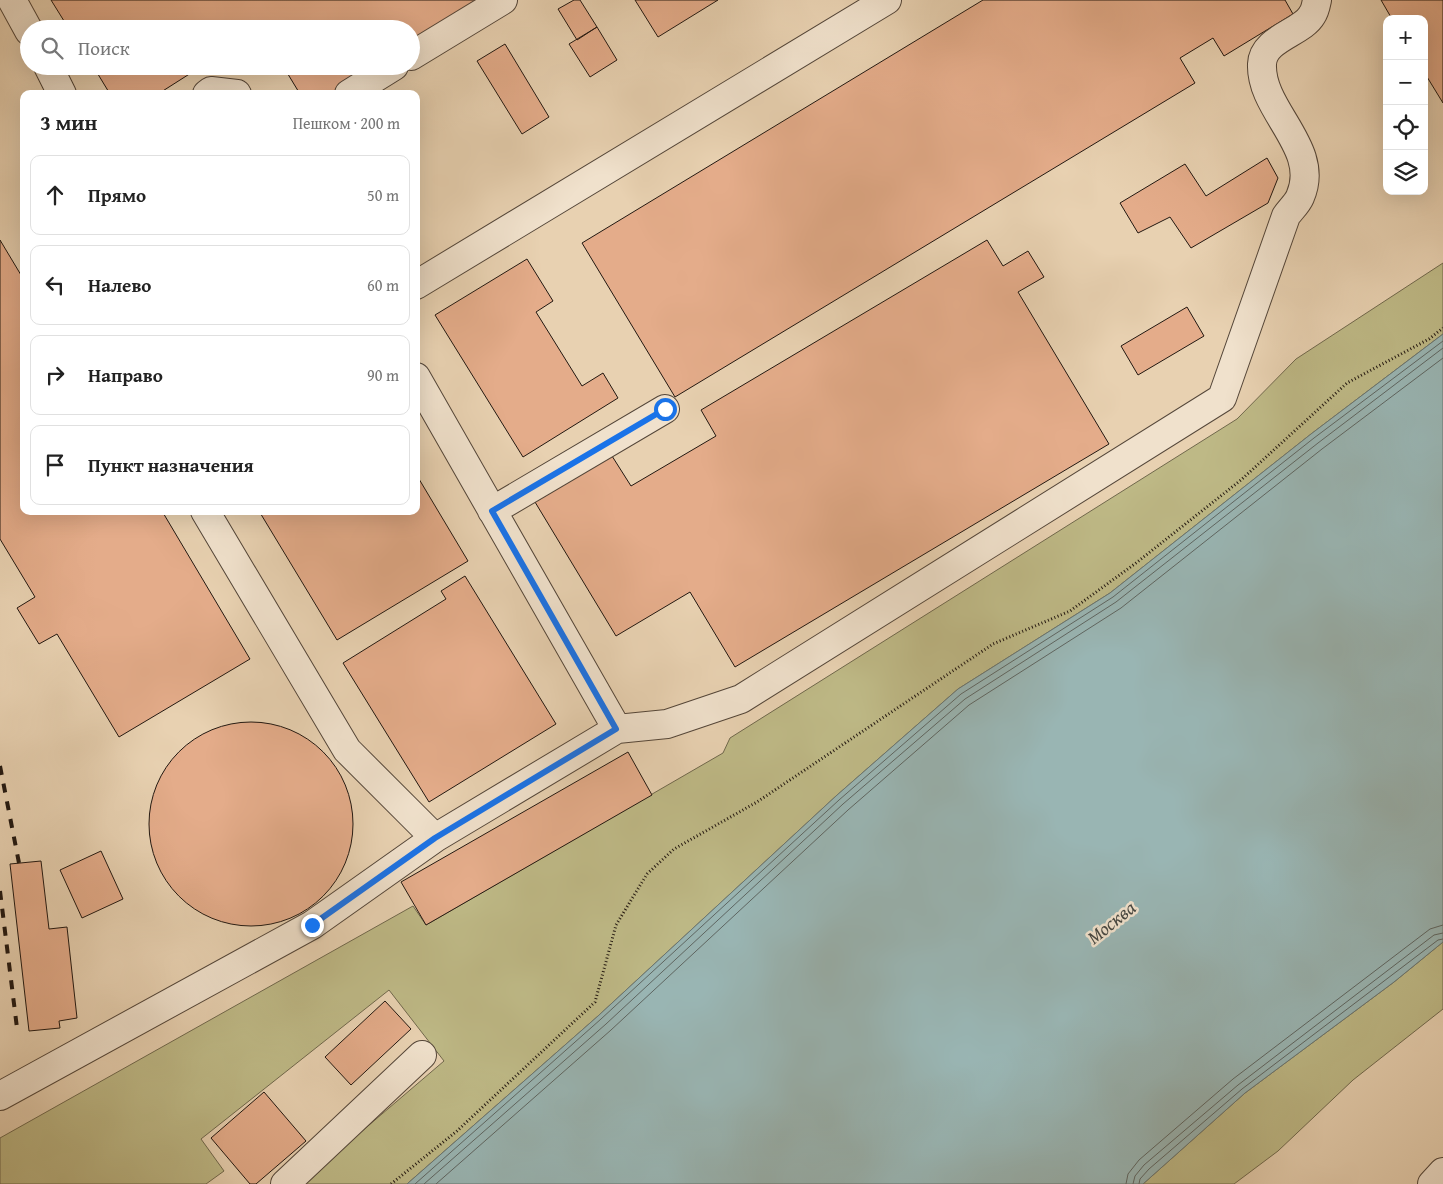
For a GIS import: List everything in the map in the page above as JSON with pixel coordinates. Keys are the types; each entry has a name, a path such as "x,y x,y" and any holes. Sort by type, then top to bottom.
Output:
{"lane":[{"path":"12,0 23,20"},
{"path":"420,51 503,0"},
{"path":"420,282 887,0"},
{"path":"0,1096 312,925 435,838 616,729 667,724 741,700 1222,398 1286,216 1300,197 1304,174 1300,151 1265,86 1262,63 1268,47 1312,16 1317,0"},
{"path":"53,75 60,90"},
{"path":"355,90 380,75"},
{"path":"420,384 616,729"},
{"path":"492,511 665,409"},
{"path":"207,515 347,750 435,838"},
{"path":"285,1184 422,1056"},
{"path":"1432,1184 1443,1172"}],"path":[{"path":"391,1184 457,1131 596,1002 616,925 648,874 674,849 757,802 993,644 1070,611 1136,563 1241,480 1347,383 1429,339 1443,328"}],"shaded area":[{"path":"1443,263 1443,334 1311,434 1110,593 958,689 836,796 598,1016 407,1184 300,1184 444,1061 389,990 201,1139 224,1171 206,1184 0,1184 0,1138 413,906 426,925 723,753 730,738 1237,419 1296,359"},
{"path":"1443,942 1443,1009 1353,1080 1278,1151 1234,1184 1143,1184 1245,1093 1394,982"}],"water":[{"name":"Москва","path":"1443,334 1443,942 1394,982 1245,1093 1143,1184 407,1184 598,1016 836,796 958,689 1110,593 1311,434"}],"building":[{"path":"51,0 480,0 420,37 420,20 63,20"},
{"path":"574,0 580,0 597,27 577,40 558,9"},
{"path":"635,0 718,0 658,37"},
{"path":"983,0 1285,0 1293,14 1224,56 1213,38 1180,58 1195,83 675,397 582,243"},
{"path":"1381,0 1443,0 1443,103 1428,79 1428,15 1390,15"},
{"path":"597,27 617,60 590,77 569,44"},
{"path":"505,44 549,117 522,134 477,61"},
{"path":"98,75 188,75 164,90 108,90"},
{"path":"288,75 359,75 335,90 298,90"},
{"path":"1267,158 1278,178 1268,203 1191,248 1170,217 1138,233 1120,203 1185,164 1206,196"},
{"path":"0,240 20,273 20,515 164,515 250,659 119,737 57,634 39,644 17,608 35,597 0,539"},
{"path":"987,240 1003,266 1028,251 1044,277 1018,292 1109,444 735,667 690,592 616,636 535,502 612,456 631,486 716,436 701,410"},
{"path":"527,259 553,301 536,312 582,386 603,373 618,398 523,457 435,315"},
{"path":"1187,307 1204,336 1138,375 1121,346"},
{"path":"420,481 468,561 337,640 261,515 420,515"},
{"path":"465,576 556,724 429,802 343,663 446,599 441,591"},
{"path":"241,722 261,722 290,729 316,745 330,759 346,785 353,814 353,834 346,863 330,889 316,903 290,919 281,922 261,926 241,926 212,919 186,903 172,889 156,863 153,854 149,834 149,814 156,785 172,759 186,745 212,729 221,726"},
{"path":"628,752 652,795 426,925 401,882"},
{"path":"101,851 123,899 82,918 60,870"},
{"path":"41,861 49,929 67,927 77,1018 59,1021 60,1028 29,1031 10,864"},
{"path":"385,1001 411,1029 351,1085 325,1057"},
{"path":"264,1092 306,1141 256,1184 250,1184 211,1138"}],"railway":[{"path":"0,766 19,863"},
{"path":"0,891 17,1028"}],"route":[{"path":"312,925 435,838 616,729 492,511 665,409"}]}
